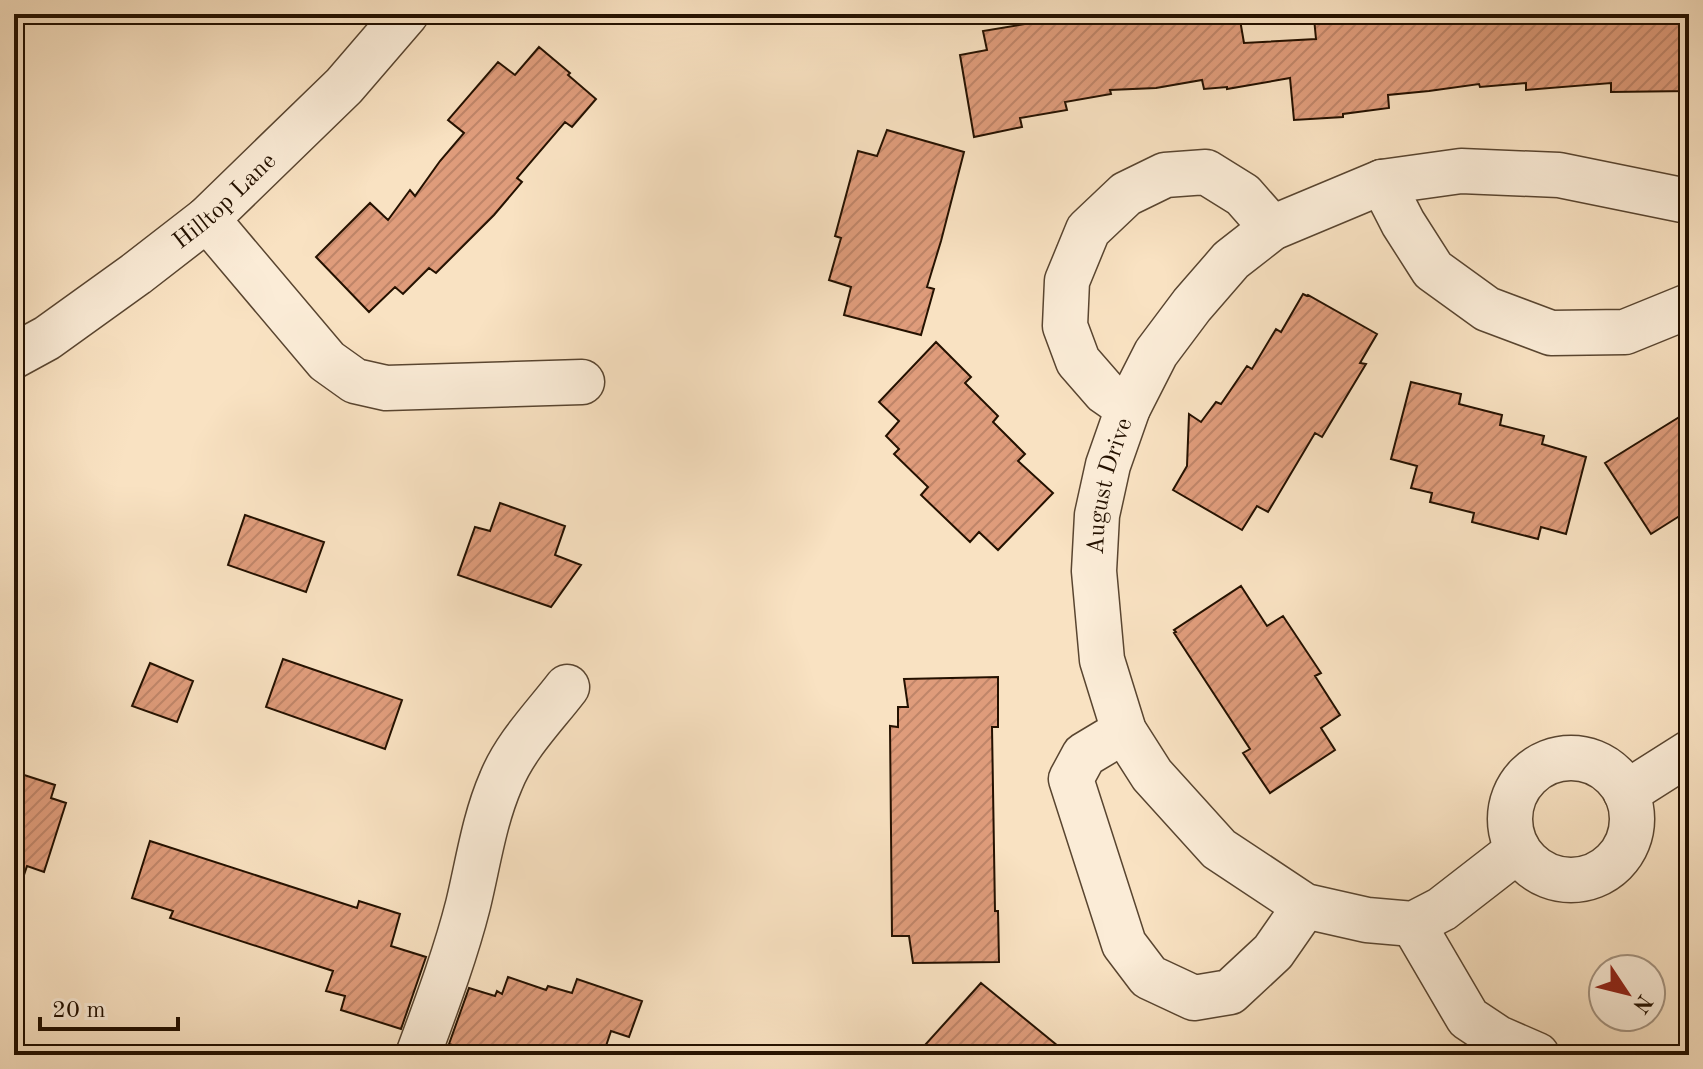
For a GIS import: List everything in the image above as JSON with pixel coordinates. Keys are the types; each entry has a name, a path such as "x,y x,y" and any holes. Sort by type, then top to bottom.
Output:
{"street":[{"name":"Hilltop Lane","path":"14,356 47,338 207,219 344,86 406,14"},
{"name":"August Drive","path":"1413,924 1367,920 1305,906 1219,849 1152,775 1124,731 1102,660 1094,571 1097,515 1108,465 1128,408 1156,353 1231,260 1272,228 1382,182 1461,171 1559,175 1689,199"},
{"path":"1128,408 1105,392 1078,361 1065,326 1067,281 1088,230 1126,194 1165,175 1206,172 1243,195 1272,228"},
{"path":"1382,182 1433,270 1487,309 1551,333 1625,332 1689,306"},
{"path":"207,219 327,361 355,381 386,388 582,382"},
{"path":"418,1055 467,909 501,780 519,747 567,687"},
{"path":"1124,731 1084,755 1071,779 1124,944 1149,977 1194,998 1230,992 1273,952 1305,906"},
{"path":"1626,793 1689,753"},
{"path":"1568,758 1587,760 1605,768 1619,781 1633,816 1630,836 1610,868 1591,878 1570,881 1549,877 1532,866 1518,850 1511,830 1511,809 1518,789 1531,773 1549,762 1568,758"},
{"path":"1518,850 1442,909 1413,924 1468,1018 1498,1038 1537,1055"}],"building":[{"path":"1029,14 1239,14 1244,43 1316,39 1314,18 1358,14 1659,14 1659,18 1689,18 1689,91 1611,92 1611,83 1526,90 1526,83 1480,87 1479,84 1388,95 1389,108 1343,114 1343,117 1294,120 1290,78 1227,89 1204,89 1202,80 1156,88 1110,90 1111,94 1065,102 1067,110 1020,118 1022,127 974,137 960,55 987,50 983,31 1031,23"},
{"path":"539,47 596,99 572,127 565,122 517,178 522,182 494,215 436,273 429,268 403,294 395,287 369,312 316,257 370,203 388,220 410,190 415,196 464,133 448,120 498,62 515,75"},
{"path":"887,130 964,152 927,287 934,289 921,335 844,315 851,287 829,280 841,238 835,236 858,151 877,156"},
{"path":"1303,294 1377,334 1360,363 1366,364 1322,437 1315,433 1268,512 1257,506 1242,530 1173,490 1187,466 1189,414 1201,422 1216,402 1221,404 1247,366 1252,369 1276,329 1281,332"},
{"path":"936,342 971,377 965,383 998,416 993,422 1025,454 1018,461 1053,493 998,550 979,532 970,542 921,495 928,487 894,454 899,449 886,436 899,421 879,402"},
{"path":"1411,382 1461,394 1459,404 1502,415 1500,425 1544,436 1542,444 1586,457 1566,534 1541,527 1538,539 1472,522 1474,513 1430,502 1432,493 1411,488 1417,466 1391,459"},
{"path":"1689,411 1689,510 1651,534 1605,463"},
{"path":"500,503 565,526 555,555 581,565 551,607 458,575 475,527 490,531"},
{"path":"245,515 324,542 306,592 228,565"},
{"path":"1241,586 1267,626 1283,616 1321,673 1315,676 1340,715 1321,728 1335,750 1270,793 1243,753 1250,749 1174,633 1174,630"},
{"path":"283,659 402,700 385,749 266,707"},
{"path":"150,663 193,681 177,722 132,706"},
{"path":"998,677 998,727 992,727 995,911 998,911 999,962 913,963 909,936 892,936 890,726 898,727 898,707 908,707 904,679"},
{"path":"21,774 55,785 51,798 66,803 44,872 27,866 20,887 14,886 14,786 17,787"},
{"path":"150,841 357,908 359,901 400,914 391,946 426,957 401,1029 341,1010 345,996 326,991 333,971 170,918 173,911 132,898"},
{"path":"508,977 546,990 548,986 572,993 577,979 642,1001 629,1037 611,1031 603,1055 484,1055 449,1044 469,988 495,996 497,991 502,994"},
{"path":"981,983 1069,1055 916,1055"}]}
